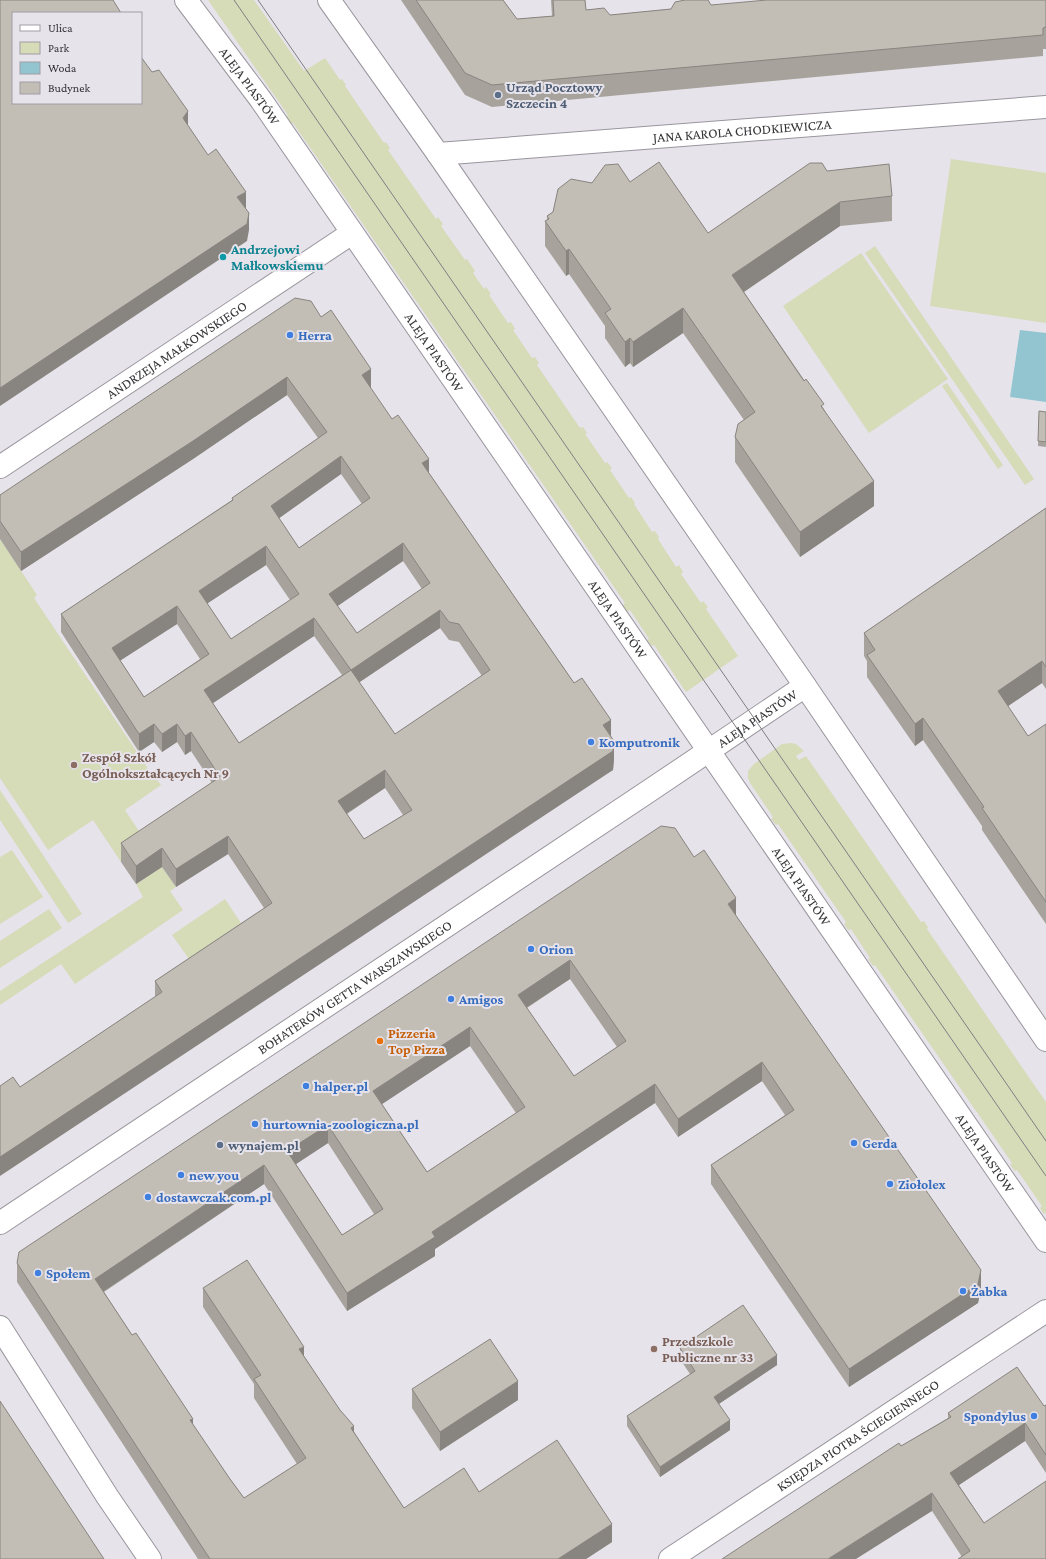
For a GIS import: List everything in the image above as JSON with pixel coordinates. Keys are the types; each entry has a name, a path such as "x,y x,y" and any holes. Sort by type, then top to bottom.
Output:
{"street":[{"name":"ALEJA PIASTÓW","path":"186,0 261,100 1046,1241"},
{"name":"ALEJA PIASTÓW","path":"329,0 438,154 805,686 1046,1040"},
{"name":"JANA KAROLA CHODKIEWICZA","path":"438,154 1046,107"},
{"name":"ANDRZEJA MAŁKOWSKIEGO","path":"0,467 352,233"},
{"name":"ALEJA PIASTÓW","path":"709,751 805,686"},
{"name":"BOHATERÓW GETTA WARSZAWSKIEGO","path":"0,1222 709,751"},
{"name":"KSIĘDZA PIOTRA ŚCIEGIENNEGO","path":"670,1559 1046,1311"},
{"path":"0,1328 107,1496 150,1559"}],"green space":[{"path":"208,0 254,0 304,71 325,58 340,80 342,79 346,85 345,86 384,143 386,142 390,148 388,150 436,219 438,217 443,224 441,226 465,260 467,259 475,271 473,273 484,289 486,287 491,294 489,295 508,323 511,322 515,329 513,330 532,358 535,357 539,363 537,365 580,428 583,427 587,433 585,434 605,463 607,462 612,468 610,470 629,498 631,497 652,532 655,531 659,537 658,539 676,567 679,565 683,572 681,574 701,603 703,601 708,607 706,609 738,656 686,692 654,645 652,646 647,640 649,639 630,610 627,612 623,605 625,603 293,123 290,124 286,117 288,115"},
{"path":"951,159 1046,173 1046,323 930,306"},
{"path":"875,246 1034,479 1025,485 865,253"},
{"path":"861,253 948,379 869,433 783,306"},
{"path":"947,383 1003,465 998,469 942,386"},
{"path":"0,539 37,595 34,598 155,779 156,778 161,785 125,810 147,843 121,862 93,820 48,850 0,778"},
{"path":"782,744 796,744 804,751 796,756 799,760 806,756 921,922 924,921 928,927 927,929 1046,1102 1046,1213 1044,1214 1040,1208 1042,1206 1017,1170 1015,1171 1010,1165 1012,1163 875,965 873,966 868,959 870,958 851,929 848,930 844,924 846,922 778,824 776,825 771,819 773,817 750,783 748,771 754,764"},
{"path":"0,790 82,914 68,923 0,820"},
{"path":"12,850 43,897 0,924 0,857"},
{"path":"162,867 176,887 170,891 183,910 75,984 61,964 0,1005 0,991 143,897 136,884"},
{"path":"225,899 241,923 189,959 172,935"},
{"path":"49,909 62,928 0,968 0,941"}],"water":[{"path":"1020,330 1046,333 1046,402 1010,397"}],"building":[{"path":"0,0 113,0 120,12 12,12 12,104 142,104 142,58 152,72 159,70 188,111 183,118 208,155 216,149 246,192 237,197 249,213 247,224 0,388"},
{"path":"416,0 503,0 517,19 554,16 553,0 585,0 586,10 604,8 610,15 671,9 675,2 685,0 708,0 711,5 767,0 1046,0 1046,27 1043,28 1043,35 492,85 465,73"},
{"path":"659,162 708,233 810,163 822,163 827,171 889,164 892,196 840,202 732,275 804,381 806,379 824,404 821,406 874,481 800,532 735,437 738,424 755,412 683,308 633,342 630,338 625,342 605,313 611,309 569,249 566,251 545,221 549,219 547,216 553,212 558,189 571,179 592,183 605,165 618,164 630,182"},
{"path":"295,298 311,301 321,317 331,310 371,369 362,375 392,419 398,415 429,459 422,463 574,683 582,678 611,720 603,725 614,741 613,751 0,1157 0,1086 13,1077 20,1087 162,992 155,981 272,903 228,836 176,869 162,848 136,866 121,843 220,777 191,732 185,736 177,724 162,734 154,724 139,734 61,614 233,500 232,498 327,432 287,377 193,441 21,552 0,521 0,495","holes":["341,456 370,498 299,548 271,506","403,543 430,583 357,633 329,594","266,546 299,594 231,639 199,591","177,606 209,654 144,697 112,648","440,610 449,622 459,624 490,670 395,734 351,670","314,618 351,670 239,743 204,690","385,770 412,810 364,839 338,801"]},
{"path":"1039,411 1046,412 1046,442 1038,441"},
{"path":"1046,508 1046,667 1042,661 998,691 1028,736 1046,724 1046,902 982,808 984,807 923,718 915,724 867,655 875,650 864,633"},
{"path":"661,826 675,828 694,857 704,850 736,898 728,904 981,1270 978,1284 849,1369 711,1165 794,1110 762,1062 678,1119 655,1084 432,1232 435,1237 347,1293 264,1165 95,1279 132,1335 136,1333 193,1419 190,1420 244,1498 306,1458 254,1379 261,1375 203,1288 247,1260 304,1347 299,1349 340,1410 354,1426 351,1428 404,1508 464,1468 479,1492 557,1440 612,1524 558,1559 210,1559 17,1263 19,1252","holes":["570,960 626,1041 574,1076 518,995","470,1027 525,1107 427,1172 373,1091","328,1125 383,1209 342,1235 287,1151"]},
{"path":"743,1305 777,1355 714,1397 730,1420 660,1467 627,1416 695,1371 680,1348"},
{"path":"490,1339 518,1381 440,1432 412,1389"},
{"path":"1017,1367 1044,1406 1046,1405 1046,1455 1025,1423 950,1473 984,1523 1046,1481 1046,1559 958,1559 970,1551 932,1493 828,1559 722,1559 899,1443 901,1446 951,1417 948,1413"},
{"path":"0,1401 104,1559 0,1559"}],"tram line":[{"path":"234,0 1046,1176"},
{"path":"258,0 1046,1141"}],"place":[{"name":"Urząd Pocztowy Szczecin 4","path":"498,95"},
{"name":"Andrzejowi Małkowskiemu","path":"223,257"},
{"name":"Herra","path":"290,335"},
{"name":"Komputronik","path":"591,742"},
{"name":"Zespół Szkół Ogólnokształcących Nr 9","path":"74,765"},
{"name":"Orion","path":"531,949"},
{"name":"Amigos","path":"451,999"},
{"name":"Pizzeria Top Pizza","path":"380,1041"},
{"name":"halper.pl","path":"306,1086"},
{"name":"hurtownia-zoologiczna.pl","path":"255,1124"},
{"name":"Gerda","path":"854,1143"},
{"name":"wynajem.pl","path":"220,1145"},
{"name":"new you","path":"181,1175"},
{"name":"Ziołolex","path":"890,1184"},
{"name":"dostawczak.com.pl","path":"148,1197"},
{"name":"Społem","path":"38,1273"},
{"name":"Żabka","path":"963,1291"},
{"name":"Przedszkole Publiczne nr 33","path":"654,1349"},
{"name":"Spondylus","path":"1034,1416"}]}
